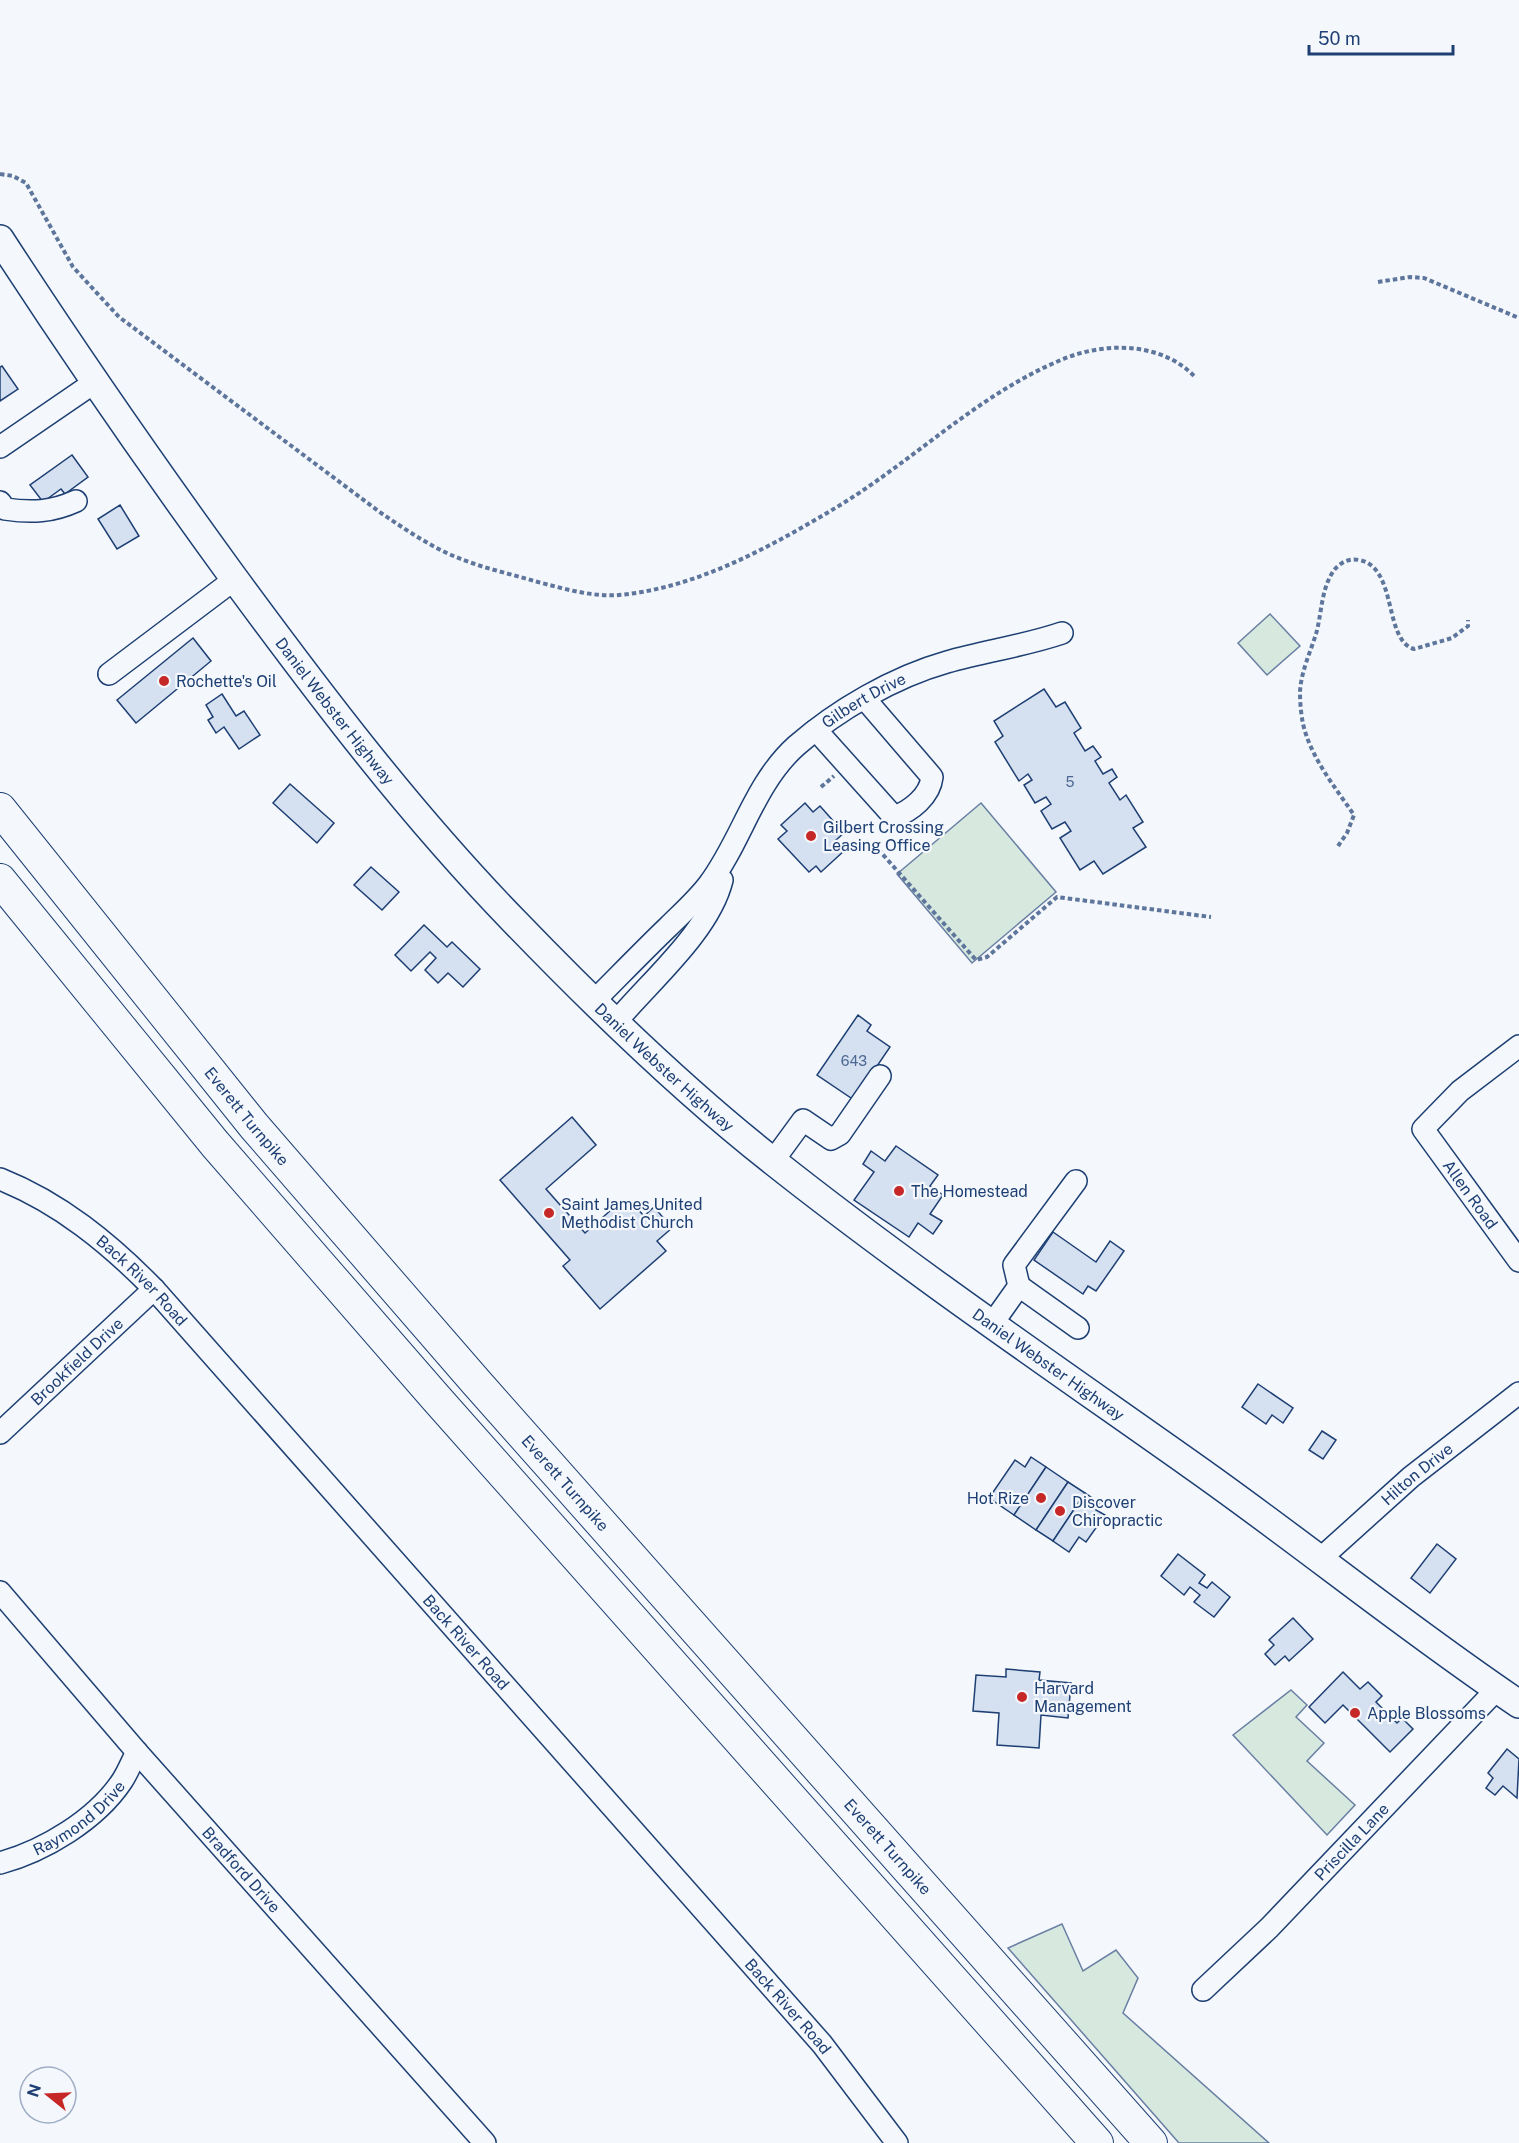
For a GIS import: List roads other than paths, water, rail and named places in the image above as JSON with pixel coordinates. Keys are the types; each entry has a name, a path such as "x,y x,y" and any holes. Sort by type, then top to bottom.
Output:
{"highway":[{"name":"Everett Turnpike","path":"0,809 41,864 270,1144 476,1382 1151,2143"},
{"path":"0,880 215,1144 413,1372 1097,2143"}],"main road":[{"name":"Daniel Webster Highway","path":"0,239 95,382 235,579 394,788 479,884 594,1001 773,1161 992,1324 1519,1704"}],"street":[{"path":"0,447 95,382"},
{"path":"0,501 6,509 27,513 55,510 76,501"},
{"path":"109,674 235,579"},
{"name":"Gilbert Drive","path":"616,1022 675,956 705,915 720,885 728,856 764,783 795,747 816,730 865,699 913,674 945,662 1038,641 1062,633"},
{"path":"816,730 894,817 906,813 931,789 932,777 865,699"},
{"name":"Gilbert Drive","path":"594,1001 689,906 728,856"},
{"name":"Allen Road","path":"1519,1046 1460,1091 1422,1129 1519,1261"},
{"path":"773,1161 803,1120 831,1139 840,1134 880,1076"},
{"name":"Back River Road","path":"0,1179 51,1203 80,1223 124,1259 154,1289 822,2044 897,2143"},
{"path":"1076,1181 1014,1265 1019,1286 1078,1328"},
{"path":"992,1324 1019,1286"},
{"name":"Brookfield Drive","path":"0,1433 154,1289"},
{"name":"Hilton Drive","path":"1320,1559 1411,1477 1519,1393"},
{"name":"Bradford Drive","path":"0,1592 137,1752 485,2143"},
{"name":"Priscilla Lane","path":"1203,1990 1269,1928 1497,1689"},
{"name":"Raymond Drive","path":"0,1863 34,1851 90,1814 122,1781 137,1752"}],"place":[{"name":"Rochette's Oil","path":"164,681"},
{"name":"Gilbert Crossing Leasing Office","path":"811,836"},
{"name":"The Homestead","path":"899,1191"},
{"name":"Saint James United Methodist Church","path":"549,1213"},
{"name":"Hot Rize","path":"1041,1498"},
{"name":"Discover Chiropractic","path":"1060,1511"},
{"name":"Harvard Management","path":"1022,1697"},
{"name":"Apple Blossoms","path":"1355,1713"}]}
